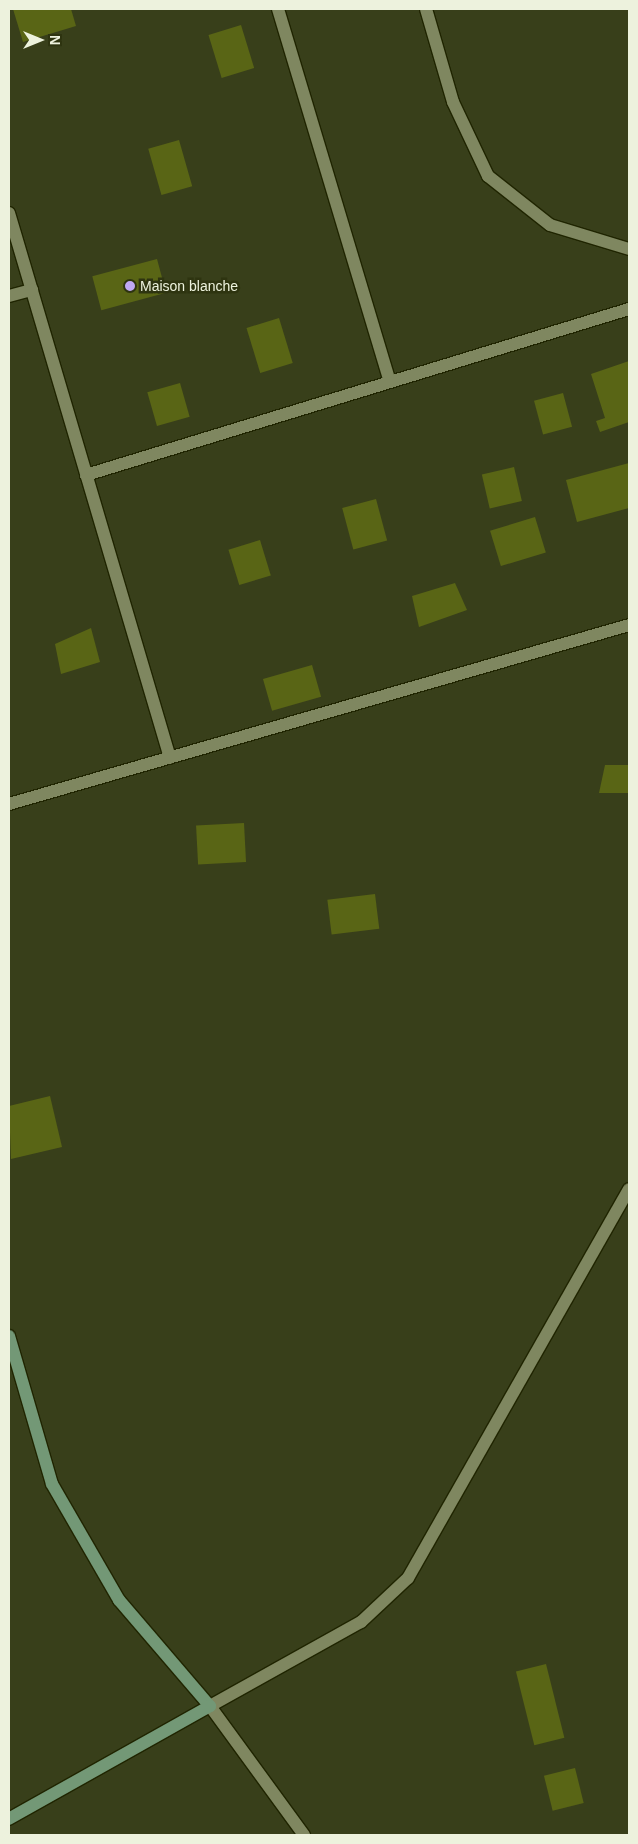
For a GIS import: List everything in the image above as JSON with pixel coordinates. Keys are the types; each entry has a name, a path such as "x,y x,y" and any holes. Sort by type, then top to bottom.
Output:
{"street":[{"path":"278,9 390,382"},
{"path":"426,9 453,102 488,176 550,225 629,249"},
{"path":"9,213 170,758"},
{"path":"9,296 32,290"},
{"path":"86,475 629,308"},
{"path":"9,804 629,624"},
{"path":"9,1819 361,1622 408,1578 629,1189"},
{"path":"9,1336 52,1484 119,1600 210,1706 304,1835"}],"building":[{"path":"13,9 71,9 76,26 23,42"},
{"path":"241,25 254,68 222,78 208,35"},
{"path":"179,140 192,186 161,195 148,149"},
{"name":"Maison blanche","path":"157,259 166,293 101,310 92,276"},
{"path":"279,318 293,363 260,373 246,328"},
{"path":"629,361 629,422 600,432 596,421 605,418 591,374"},
{"path":"180,383 190,417 157,426 147,392"},
{"path":"563,393 572,427 543,435 534,401"},
{"path":"629,463 629,508 577,522 566,480"},
{"path":"514,467 522,501 490,509 482,474"},
{"path":"376,499 387,541 353,550 342,508"},
{"path":"535,517 546,552 501,566 490,531"},
{"path":"260,540 271,575 239,585 228,550"},
{"path":"455,583 467,610 419,627 412,596"},
{"path":"91,628 100,662 61,674 55,644"},
{"path":"312,665 321,697 272,711 263,679"},
{"path":"605,765 629,765 629,793 599,793"},
{"path":"244,823 246,862 198,864 196,826"},
{"path":"375,894 379,929 332,935 327,900"},
{"path":"50,1096 62,1147 11,1159 9,1106"},
{"path":"546,1664 564,1738 534,1745 516,1671"},
{"path":"575,1768 584,1803 553,1811 544,1776"}],"place":[{"name":"Maison blanche","path":"130,286"}]}
